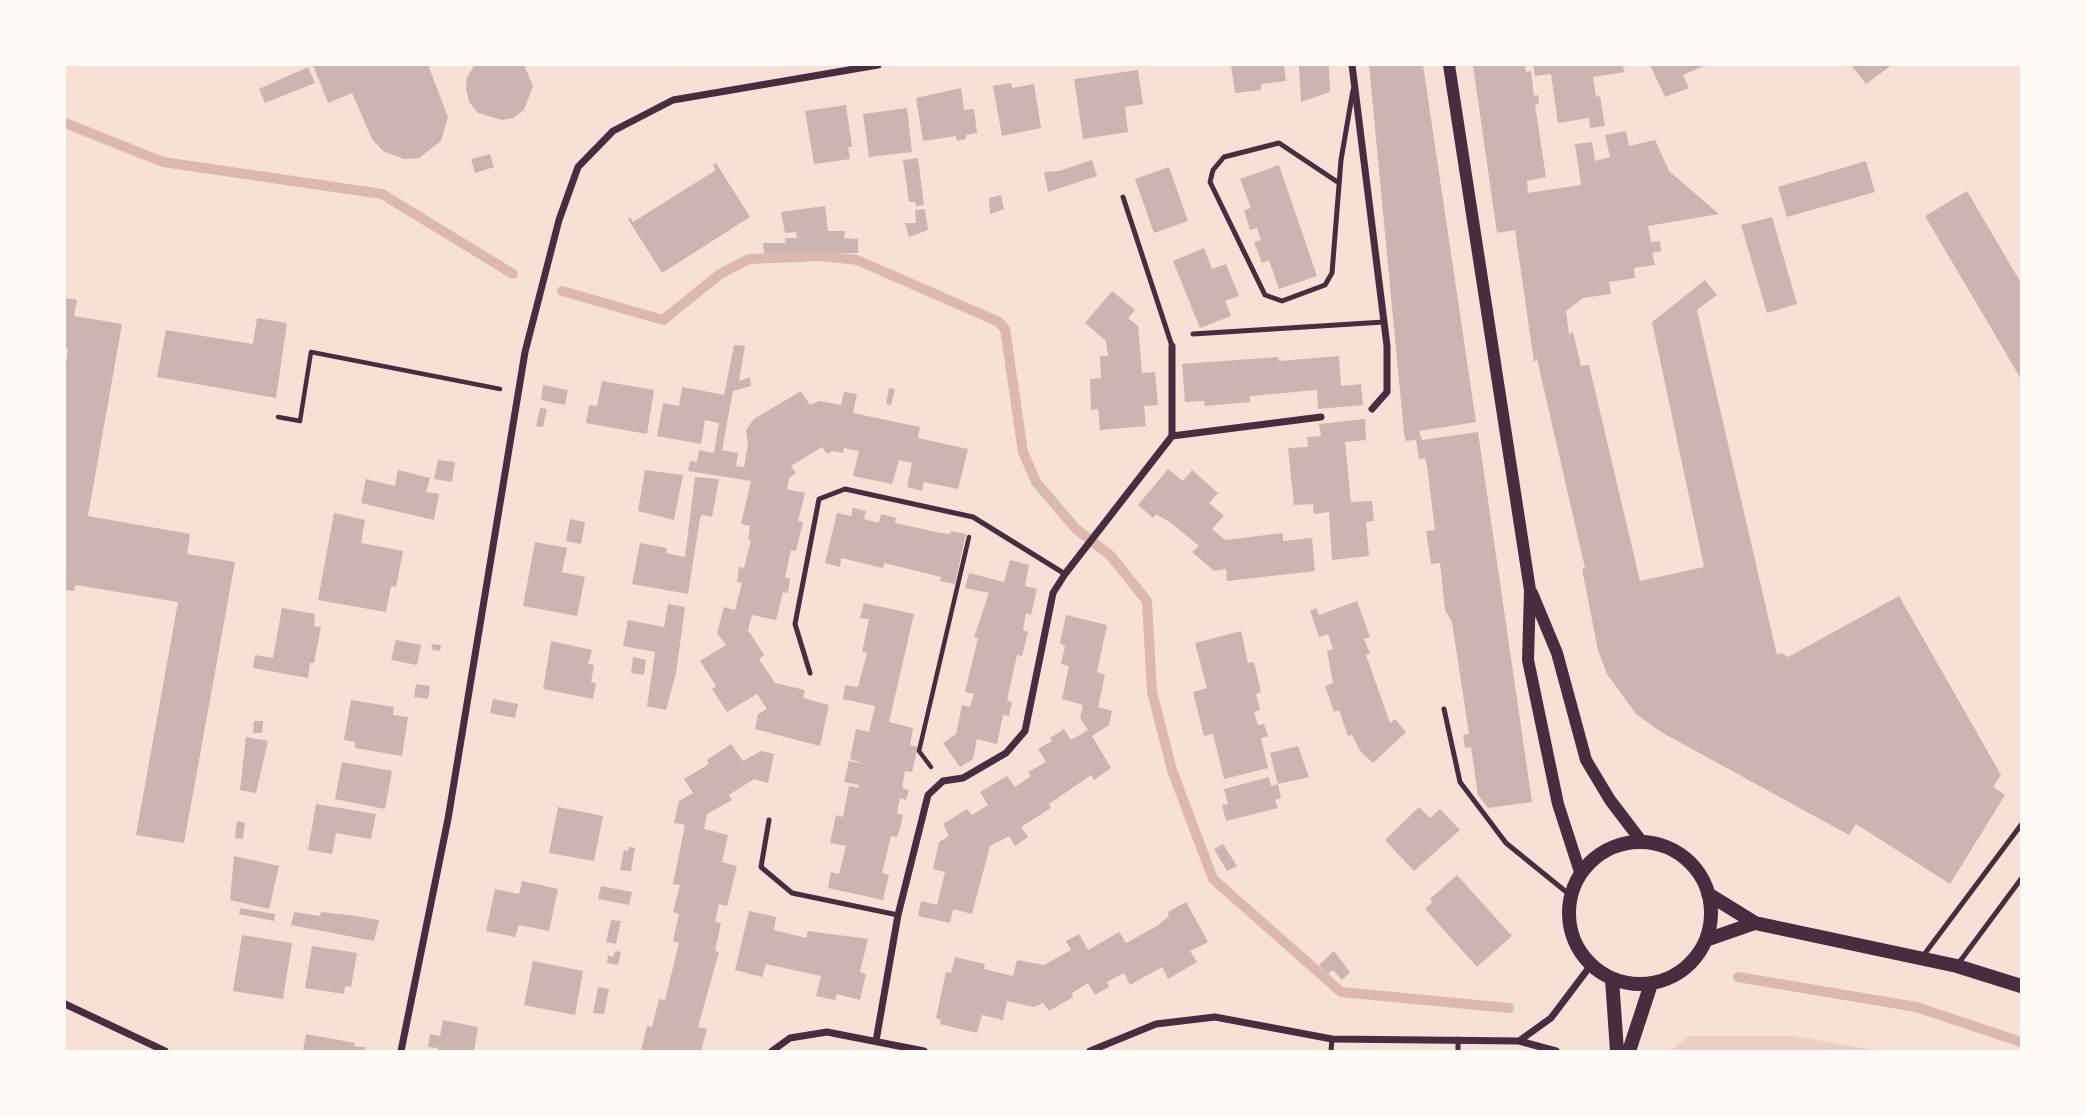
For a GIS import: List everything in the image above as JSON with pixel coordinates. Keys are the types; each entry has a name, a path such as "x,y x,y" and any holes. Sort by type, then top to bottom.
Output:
{"main road":[{"path":"1642,842 1676,852 1701,878 1711,911 1706,940 1693,961 1674,976 1651,984 1631,984 1612,979 1591,965 1576,944 1568,920 1570,895 1580,872 1607,849 1624,843 1642,842"},
{"path":"1708,894 1755,923 1956,966 2021,986"},
{"path":"1706,940 1755,923"},
{"path":"1612,979 1617,1051"},
{"path":"1629,1051 1651,984"}],"street":[{"path":"401,1051 448,819 525,352 555,233 578,167 613,131 673,100 878,65"},
{"path":"1352,65 1384,322 1387,393 1372,409"},
{"path":"1449,65 1530,590 1528,660 1558,804 1580,872"},
{"path":"876,1041 898,915 928,795 943,781 963,778 1006,754 1025,731 1053,593 1172,436 1172,346"},
{"path":"1172,436 1321,417"},
{"path":"1530,590 1557,653 1586,760 1610,800 1642,842"},
{"path":"1519,1041 1551,1018 1591,965"},
{"path":"65,1004 164,1051"},
{"path":"1090,1051 1156,1024 1214,1017 1332,1039 1519,1041 1556,1051"},
{"path":"772,1051 790,1038 827,1032 924,1051"}],"lane":[{"path":"1339,183 1279,143 1224,157 1213,170 1210,182 1265,295 1282,301 1325,285 1332,273 1339,183 1354,83"},
{"path":"1123,197 1172,346"},
{"path":"1193,334 1384,322"},
{"path":"810,673 795,624 819,499 845,489 973,517 1065,574"},
{"path":"1444,709 1460,782 1506,843 1570,895"},
{"path":"769,820 761,867 792,893 898,915"},
{"path":"1921,958 2021,825"},
{"path":"1956,966 2021,880"},
{"path":"1331,1051 1332,1039"},
{"path":"1458,1039 1458,1051"}],"path":[{"path":"278,418 300,421 311,352 518,393"},
{"path":"943,781 919,751 973,517"}],"shaded area":[{"path":"1689,1036 1793,1036 1880,1051 1669,1051"}],"building":[{"path":"313,65 428,65 448,117 441,141 419,158 404,159 383,151 372,139 352,93 328,103"},
{"path":"475,65 524,65 533,86 524,110 513,118 502,120 478,113 469,102 466,88 467,77"},
{"path":"1231,65 1284,65 1286,81 1261,84 1261,90 1235,93"},
{"path":"1369,65 1423,65 1476,422 1419,431 1422,440 1478,432 1532,802 1488,808 1478,795 1471,747 1465,748 1463,735 1469,734 1452,622 1445,610 1440,563 1431,564 1426,531 1435,530 1427,466 1425,458 1419,459 1416,440 1406,441 1404,433"},
{"path":"1473,65 1525,65 1526,72 1531,71 1534,96 1538,95 1539,104 1535,105 1546,177 1527,181 1528,193 1581,185 1575,144 1592,142 1595,161 1610,157 1605,135 1626,131 1629,146 1655,140 1669,171 1719,214 1648,226 1651,242 1660,241 1661,251 1652,253 1655,265 1634,268 1635,278 1609,282 1611,294 1583,298 1566,311 1569,334 1573,332 1581,366 1589,365 1640,581 1704,567 1652,322 1705,280 1717,295 1697,310 1777,655 1781,653 1788,657 1899,596 2001,775 1993,787 2005,795 1950,884 1856,824 1849,835 1661,732 1636,714 1607,674 1598,650 1582,569 1585,568 1537,359 1534,362 1515,230 1497,233"},
{"path":"1533,65 1622,65 1625,72 1593,77 1596,97 1600,96 1605,126 1590,128 1589,118 1558,123 1551,74 1535,76"},
{"path":"1650,65 1706,65 1683,75 1689,88 1665,97"},
{"path":"1851,65 1892,65 1866,84"},
{"path":"1299,66 1329,66 1330,92 1301,102"},
{"path":"308,67 315,83 265,103 259,89"},
{"path":"1138,70 1143,104 1125,107 1128,132 1083,139 1074,79"},
{"path":"1011,83 1012,88 1034,84 1041,128 1002,136 993,86"},
{"path":"961,88 964,110 974,109 977,133 966,135 966,139 957,141 956,136 923,141 916,98"},
{"path":"846,105 852,147 848,147 850,159 814,164 805,111"},
{"path":"907,108 912,152 869,157 863,114"},
{"path":"490,154 494,167 475,173 471,159"},
{"path":"918,158 924,205 916,206 915,202 909,202 903,160"},
{"path":"1092,160 1097,176 1048,192 1044,172 1059,171"},
{"path":"1866,161 1875,192 1787,217 1778,187"},
{"path":"716,163 750,217 662,273 628,219 630,217 633,222 716,170 713,165"},
{"path":"1279,165 1317,276 1279,289 1269,260 1262,263 1254,242 1261,240 1257,228 1250,230 1244,210 1251,208 1240,179"},
{"path":"1169,167 1188,221 1154,233 1135,179"},
{"path":"1967,191 2021,283 2021,379 1925,216"},
{"path":"1001,195 1004,209 990,214 989,198"},
{"path":"825,206 828,231 845,231 844,238 858,239 858,253 764,253 763,243 786,243 785,238 797,238 796,232 785,233 781,212"},
{"path":"925,209 928,230 909,237 905,223 916,223 915,210"},
{"path":"1772,217 1797,304 1767,313 1741,225"},
{"path":"1204,248 1212,269 1226,264 1239,296 1225,301 1231,316 1200,328 1173,261"},
{"path":"1112,291 1135,310 1128,318 1138,326 1142,373 1155,372 1158,405 1144,406 1146,426 1100,430 1098,409 1091,410 1090,379 1101,378 1100,356 1108,356 1106,341 1085,323"},
{"path":"65,298 77,300 74,316 122,324 88,516 190,534 187,554 235,562 184,843 136,835 178,602 76,585 74,591 65,590 65,369 68,349 65,348"},
{"path":"257,318 287,323 276,398 157,377 166,330 253,344"},
{"path":"734,345 745,346 739,381 750,377 751,386 733,391 722,450 738,453 736,466 744,467 748,444 746,430 754,419 801,391 810,405 819,401 841,405 844,392 857,394 853,413 920,427 918,438 968,449 958,489 924,482 922,491 907,487 912,463 899,460 892,484 853,476 859,451 844,448 843,453 833,451 827,454 822,447 791,466 796,473 789,478 787,489 805,493 798,521 803,522 796,551 791,550 785,577 790,579 788,593 783,592 776,620 752,615 748,630 764,655 759,659 775,683 805,690 803,698 829,705 820,746 755,729 758,714 767,709 757,694 727,712 712,689 716,686 700,661 726,645 717,633 724,607 735,610 742,583 737,582 739,567 744,568 751,540 748,539 750,526 741,524 751,481 688,471 690,461 697,462 699,450 714,453 719,423 705,420 701,444 657,436 663,403 679,406 682,387 724,395"},
{"path":"1339,356 1341,386 1361,384 1363,405 1318,409 1317,390 1250,396 1250,402 1205,406 1204,401 1185,402 1182,364 1278,357 1279,361"},
{"path":"602,381 654,390 647,434 586,423 589,405 597,406"},
{"path":"543,385 568,390 565,405 541,400"},
{"path":"889,388 895,389 891,405 886,404"},
{"path":"540,408 547,409 543,427 536,426"},
{"path":"1365,419 1366,440 1345,442 1351,502 1372,501 1374,521 1366,522 1369,556 1332,560 1329,512 1314,514 1313,504 1294,505 1288,448 1308,447 1307,437 1321,436 1319,424"},
{"path":"438,460 455,462 452,482 434,479"},
{"path":"1168,469 1183,481 1192,470 1218,493 1209,503 1224,516 1212,529 1225,540 1283,533 1283,541 1312,538 1315,571 1227,581 1226,569 1214,571 1192,552 1199,546 1171,523 1156,514 1153,518 1138,505"},
{"path":"398,470 430,478 426,492 439,494 434,520 361,503 366,479 395,486"},
{"path":"645,470 683,475 674,520 638,511"},
{"path":"695,477 719,479 712,517 702,515 700,518 688,594 632,584 640,543 667,548 666,553 685,557"},
{"path":"853,508 866,511 864,519 879,523 881,514 896,518 895,523 941,533 950,534 951,531 966,534 955,584 940,581 941,577 884,563 883,568 841,558 840,567 825,563 837,513 851,516"},
{"path":"334,513 365,520 361,543 403,551 396,587 391,586 386,612 318,600"},
{"path":"570,519 585,522 581,544 566,541"},
{"path":"535,542 567,548 562,572 585,577 577,616 523,606"},
{"path":"1010,560 1029,565 1025,586 1037,589 1031,615 1026,613 1023,630 1028,632 1022,656 1017,655 1007,700 1012,702 1009,716 1003,715 997,744 977,739 973,759 960,767 943,743 956,734 962,705 970,707 974,694 965,692 978,638 974,637 989,593 965,588 969,573 1004,582"},
{"path":"1357,601 1370,637 1364,639 1370,653 1366,655 1390,723 1395,719 1406,732 1373,763 1360,751 1352,735 1348,736 1339,710 1334,712 1325,686 1333,683 1327,651 1333,649 1328,634 1319,637 1310,611 1316,608 1319,615"},
{"path":"864,603 914,614 889,722 913,728 910,745 918,747 912,772 905,771 902,788 909,790 906,800 900,798 897,813 903,815 900,829 897,837 891,836 882,873 889,875 883,900 828,888 831,872 839,874 846,846 830,843 836,815 843,817 849,786 858,788 859,785 844,782 849,761 864,764 850,759 856,729 869,732 875,706 843,699 845,685 858,687 867,653 862,652 869,619 860,618"},
{"path":"668,604 685,607 676,673 666,710 647,706 655,652 623,646 628,620 664,627"},
{"path":"282,608 315,614 314,626 321,627 314,663 310,663 308,678 253,668 255,655 273,658"},
{"path":"1066,615 1107,625 1097,672 1105,675 1098,707 1112,711 1109,725 1092,736 1111,768 1094,780 1091,775 1049,804 1051,808 1021,827 1028,837 1015,846 1009,836 990,846 972,914 953,909 950,923 918,916 921,901 937,905 945,872 933,869 939,842 949,836 943,824 967,809 972,815 988,805 980,792 1007,776 1015,787 1031,776 1028,772 1046,762 1038,749 1052,741 1050,738 1064,729 1071,740 1088,730 1080,718 1083,705 1062,699 1069,666 1061,664 1065,646 1060,643"},
{"path":"1241,631 1248,663 1254,662 1261,692 1256,694 1260,710 1254,712 1258,725 1264,724 1268,736 1261,738 1268,768 1224,779 1213,734 1204,736 1193,692 1207,688 1195,643"},
{"path":"396,640 421,645 417,665 391,660"},
{"path":"551,641 592,650 588,664 594,665 591,682 596,683 593,699 543,689"},
{"path":"431,644 441,645 440,651 433,650"},
{"path":"633,657 646,660 644,675 631,673"},
{"path":"416,684 430,686 428,699 414,697"},
{"path":"493,699 518,704 515,718 490,713"},
{"path":"351,700 394,707 393,715 408,717 402,756 355,748 355,742 344,740"},
{"path":"254,721 263,721 262,733 253,733"},
{"path":"246,737 268,741 256,793 240,790"},
{"path":"731,744 743,761 761,751 774,754 768,783 754,779 729,795 732,800 707,814 704,829 728,835 722,862 737,866 727,906 719,904 715,922 721,923 715,951 719,952 698,1027 707,1029 701,1051 641,1051 647,1026 652,1027 659,999 665,1000 679,943 673,941 679,914 673,912 680,885 673,884 685,825 674,823 679,801 693,793 684,779 709,764 707,760"},
{"path":"1298,746 1309,777 1278,784 1270,753"},
{"path":"342,762 392,771 385,809 335,799"},
{"path":"1269,777 1271,786 1278,784 1281,798 1275,800 1278,808 1226,821 1222,805 1228,804 1224,789"},
{"path":"316,804 376,814 371,839 336,833 332,854 308,850"},
{"path":"558,807 603,816 594,861 549,853"},
{"path":"1419,807 1430,818 1440,809 1460,830 1414,871 1385,840"},
{"path":"237,821 245,823 243,839 235,838"},
{"path":"1223,844 1237,866 1227,871 1214,849"},
{"path":"629,847 635,848 631,871 620,870 624,850 628,851"},
{"path":"234,856 279,866 269,909 230,900"},
{"path":"1457,875 1512,936 1477,967 1425,909 1432,902 1430,899"},
{"path":"522,881 558,889 549,931 519,925 515,937 486,931 495,889 519,894"},
{"path":"601,886 632,892 629,905 598,899"},
{"path":"1186,902 1208,942 1190,951 1197,962 1168,979 1162,967 1130,985 1124,973 1107,982 1109,987 1095,995 1088,983 1072,993 1073,997 1049,1011 1043,1003 1034,1007 1007,1001 1003,1020 982,1015 977,1033 940,1024 941,1020 936,1018 946,972 951,973 955,957 985,964 984,969 1013,976 1017,960 1044,965 1071,950 1066,941 1079,934 1088,950 1119,932 1126,943 1157,926 1169,916 1168,912"},
{"path":"240,908 275,914 274,921 239,914"},
{"path":"749,911 776,917 774,930 806,938 808,931 868,939 860,972 866,974 860,1000 837,994 835,1000 816,996 821,976 766,964 762,977 735,970"},
{"path":"294,912 320,916 321,912 379,920 374,941 291,925"},
{"path":"611,920 621,921 616,944 606,942"},
{"path":"242,935 292,943 283,999 233,991"},
{"path":"312,946 357,953 351,987 345,986 344,994 305,988"},
{"path":"615,951 621,952 618,965 607,963 608,955 613,957"},
{"path":"1334,951 1350,972 1342,980 1333,970 1328,974 1319,965"},
{"path":"533,961 583,971 575,1015 524,1005"},
{"path":"598,987 609,989 604,1014 593,1013"},
{"path":"443,1020 478,1027 474,1051 437,1051 438,1048 428,1047 430,1034 440,1036"},
{"path":"306,1034 355,1043 354,1046 365,1047 365,1051 303,1051"}],"waterway":[{"path":"65,123 163,162 382,194 513,274"},
{"path":"562,291 663,320 720,274 749,259 822,256 857,260 999,322 1005,329 1023,452 1036,482 1076,529 1110,555 1147,601 1152,692 1172,770 1213,879 1341,992 1509,1008"},
{"path":"1738,977 1916,1007 2021,1042"}]}
